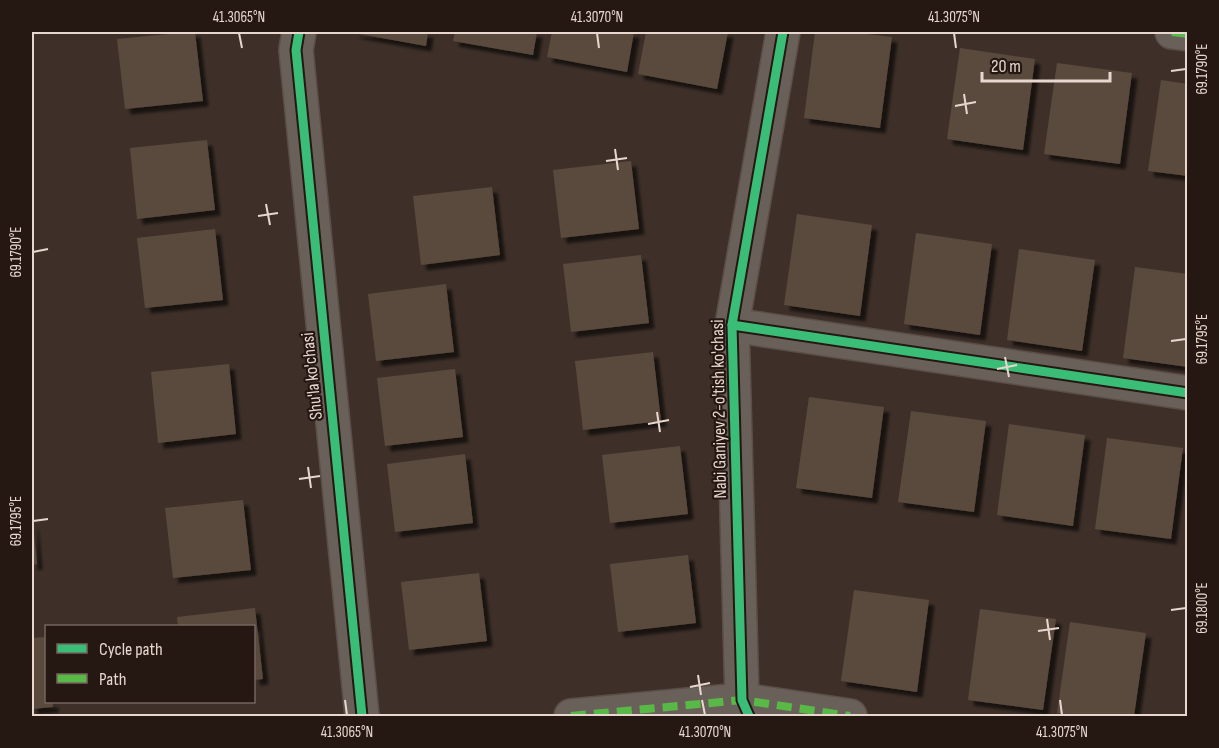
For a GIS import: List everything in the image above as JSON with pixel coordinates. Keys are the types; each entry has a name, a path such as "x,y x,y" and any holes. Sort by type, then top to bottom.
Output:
{"street":[{"name":"Shu'la ko'chasi","path":"299,32 296,50 362,717"},
{"name":"Nabi Ganiyev 2-o'tish ko'chasi","path":"745,708 732,325 783,32"},
{"path":"1172,32 1188,34"},
{"path":"732,325 1188,393"},
{"path":"571,717 745,708 850,717"}],"building":[{"path":"195,32 203,101 125,109 117,39"},
{"path":"354,32 428,32 426,46"},
{"path":"455,32 537,32 533,55 453,41"},
{"path":"552,32 634,32 627,72 547,57"},
{"path":"646,32 728,32 717,89 638,74"},
{"path":"815,32 849,32 892,37 880,128 804,118"},
{"path":"960,48 1035,59 1023,150 947,139"},
{"path":"1057,63 1132,73 1120,164 1044,154"},
{"path":"1161,80 1188,84 1188,176 1148,171"},
{"path":"207,140 215,210 137,219 130,148"},
{"path":"631,161 639,229 561,238 553,170"},
{"path":"492,187 500,255 421,265 413,196"},
{"path":"797,214 872,225 860,316 784,305"},
{"path":"215,229 223,300 145,308 137,238"},
{"path":"916,233 992,244 980,335 904,324"},
{"path":"1019,249 1095,260 1082,351 1007,340"},
{"path":"641,255 649,323 571,332 563,264"},
{"path":"1135,267 1188,274 1188,367 1123,358"},
{"path":"446,284 454,352 376,361 368,294"},
{"path":"653,352 661,421 583,430 575,361"},
{"path":"229,364 236,434 158,443 151,372"},
{"path":"455,369 463,437 385,446 377,378"},
{"path":"809,397 884,407 872,498 796,488"},
{"path":"911,411 986,421 974,512 898,502"},
{"path":"1009,424 1085,435 1073,526 997,515"},
{"path":"1107,438 1183,448 1171,539 1095,529"},
{"path":"680,446 688,514 610,523 602,455"},
{"path":"465,454 473,523 395,532 387,464"},
{"path":"243,500 251,570 173,578 165,508"},
{"path":"32,524 37,564 32,565"},
{"path":"688,555 696,623 618,632 610,564"},
{"path":"479,573 487,641 409,650 401,582"},
{"path":"854,590 929,600 917,692 841,681"},
{"path":"255,608 263,679 255,680 255,625 178,625 177,617"},
{"path":"980,609 1056,619 1043,710 968,700"},
{"path":"1070,622 1146,633 1134,716 1082,716 1057,713"},
{"path":"45,637 45,703 53,703 53,707 32,709 32,638"}],"marked path":[{"path":"1172,32 1188,34"},
{"path":"571,716 742,700 850,716"}],"cycle path":[{"path":"299,32 296,50 362,716"},
{"path":"749,716 742,700 732,325 783,32"},
{"path":"732,325 1188,393"}]}
